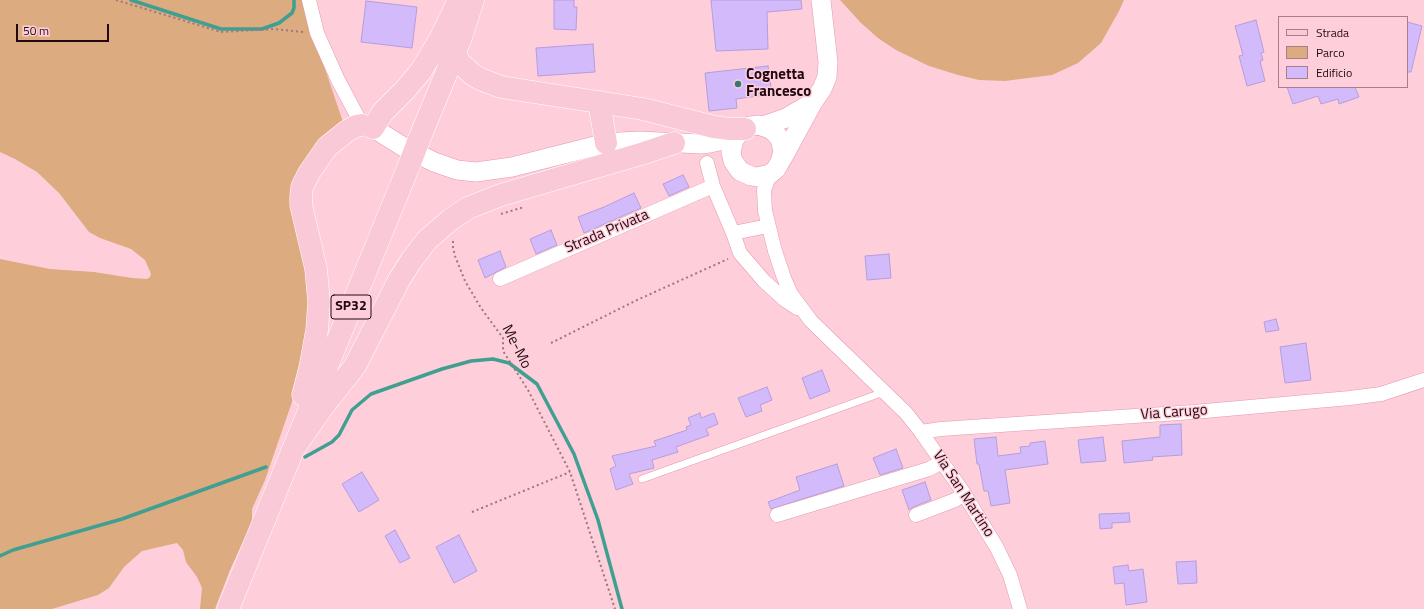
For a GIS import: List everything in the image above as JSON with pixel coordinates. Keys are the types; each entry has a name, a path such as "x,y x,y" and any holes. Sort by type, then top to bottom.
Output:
{"main road":[{"path":"265,518 262,512 262,503 290,437 298,412 311,364 317,325 319,302 318,284 301,205 302,187 309,173 327,147 347,130 356,126 368,126 412,83 425,65 440,39 459,0"},
{"name":"SP32","path":"228,609 455,54 473,0"},
{"path":"455,54 460,63 472,74 495,85 654,112 714,127 749,129"},
{"path":"598,102 606,143"},
{"path":"292,451 322,408 355,366 399,280 411,261 427,240 450,220 468,208 500,195 674,143"}],"street":[{"path":"309,0 317,33 338,80 368,126 427,159 457,170 476,172 512,168 606,143 640,141 701,144 719,141 749,129 786,118 813,102"},
{"path":"701,144 720,152 740,168 757,177 770,174 778,166 813,102 822,89 827,77 828,62 821,0"},
{"path":"740,168 731,152 732,146 734,140 749,129 773,131 780,139 783,151 782,158"},
{"path":"707,163 714,186 740,253 764,281 785,300 806,315"},
{"name":"Via San Martino","path":"740,168 757,188 764,200"},
{"name":"Via San Martino","path":"770,174 764,186 764,200 768,226 784,278 791,294 806,315 910,418 921,432 964,494 988,532 1010,575 1020,609"},
{"name":"Strada Privata","path":"500,279 714,186"},
{"path":"733,233 768,226"},
{"name":"Via Carugo","path":"921,432 941,428 1200,412 1350,398 1381,394 1424,380"},
{"path":"777,515 929,469 942,462"},
{"path":"916,515 954,500 964,494"}],"lane":[{"path":"642,479 884,392"}],"path":[{"path":"116,0 221,32 274,29 317,33"},
{"path":"500,215 526,207"},
{"name":"Me-Mo","path":"454,237 453,247 455,256 465,281 481,308 503,338 503,351 528,390 570,472 615,609"},
{"path":"551,343 637,300 740,253"},
{"path":"472,512 570,472"}],"green space":[{"path":"0,0 306,0 323,63 343,122 305,165 315,291 293,399 265,480 252,509 252,522 230,570 215,609 200,609 202,588 197,577 186,562 183,550 177,543 142,551 124,567 109,588 98,595 52,609 0,609 0,259 50,269 94,272 132,278 147,279 151,274 145,260 131,249 100,238 89,232 59,193 37,172 0,152"},
{"path":"840,0 1124,0 1101,43 1078,63 1052,75 1005,81 979,80 958,75 929,66 896,50 878,38 861,23"}],"building":[{"path":"554,0 574,0 574,7 577,7 576,30 554,29"},
{"path":"711,0 801,0 802,9 767,12 768,49 716,51"},
{"path":"366,1 417,7 412,48 361,42"},
{"path":"1256,20 1264,52 1261,53 1263,60 1260,61 1265,81 1247,86 1239,56 1243,55 1235,26"},
{"path":"1408,22 1422,26 1411,72 1408,72"},
{"path":"593,44 595,72 538,76 536,48"},
{"name":"Cognetta Francesco","path":"768,66 772,94 736,99 737,108 709,111 705,73"},
{"path":"1287,88 1355,88 1359,97 1339,104 1338,99 1321,104 1318,96 1293,104"},
{"path":"683,175 689,187 669,196 663,184"},
{"path":"634,193 641,208 584,233 578,217"},
{"path":"551,230 557,245 536,254 530,239"},
{"path":"500,251 506,267 485,278 478,260"},
{"path":"889,254 891,278 867,280 865,256"},
{"path":"1276,319 1279,330 1266,332 1264,322"},
{"path":"1306,343 1311,380 1285,383 1280,347"},
{"path":"822,370 830,391 810,399 802,378"},
{"path":"767,387 772,400 760,405 762,411 746,417 738,398"},
{"path":"700,413 701,418 714,413 718,424 706,429 709,435 676,447 678,452 652,460 654,468 629,474 633,484 616,490 610,469 616,466 612,456 656,446 654,441 687,430 686,427 691,425 688,418"},
{"path":"1181,424 1182,455 1152,457 1153,460 1124,463 1122,441 1160,437 1160,425"},
{"path":"996,437 998,456 1021,453 1020,447 1030,446 1030,443 1045,441 1048,464 1005,470 1010,503 991,506 988,491 984,491 979,464 977,464 974,439"},
{"path":"1103,437 1106,461 1081,463 1078,440"},
{"path":"896,449 903,468 880,475 873,458"},
{"path":"837,464 844,486 771,509 768,502 800,490 796,477"},
{"path":"362,472 379,500 359,512 342,484"},
{"path":"925,482 931,500 909,510 902,490"},
{"path":"1129,513 1130,522 1112,523 1112,528 1100,529 1099,514"},
{"path":"395,530 410,558 400,563 385,536"},
{"path":"459,535 477,571 454,583 436,547"},
{"path":"1196,561 1197,583 1178,584 1176,562"},
{"path":"1128,565 1129,571 1143,569 1147,602 1126,605 1124,583 1115,584 1113,567"}],"waterway":[{"path":"131,0 221,29 262,29 279,23 292,13 294,8 294,0"},
{"path":"305,457 332,442 339,435 352,410 371,394 442,369 471,361 493,359 509,363 537,384 574,454 598,520 622,609"},
{"path":"0,556 13,550 122,519 266,467"}],"place":[{"name":"Cognetta Francesco","path":"738,84"}]}
